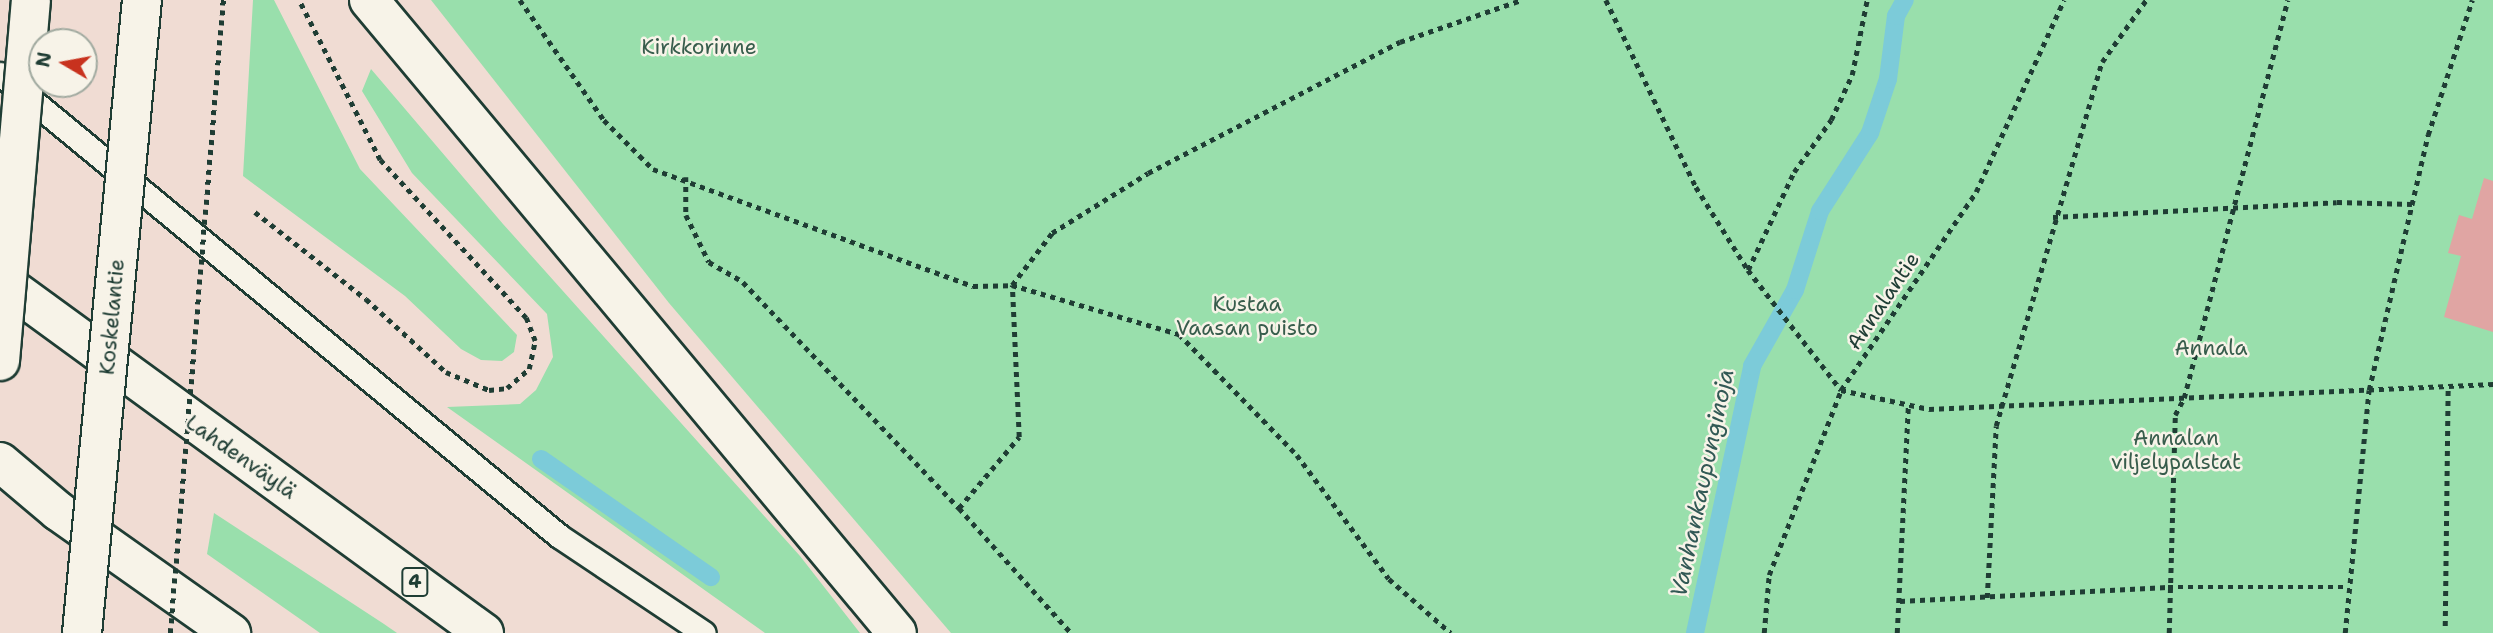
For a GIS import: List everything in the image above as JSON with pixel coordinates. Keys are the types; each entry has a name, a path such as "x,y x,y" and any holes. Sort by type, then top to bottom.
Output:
{"main road":[{"path":"0,361 31,0"},
{"name":"Koskelantie","path":"82,633 142,0"},
{"path":"369,0 897,633"},
{"name":"Lahdenväylä","path":"0,280 484,633"},
{"path":"0,462 58,511 231,633"},
{"path":"0,487 58,511"}],"lane":[{"path":"0,74 559,536 704,633"}],"path":[{"path":"170,633 223,0"},
{"path":"255,212 457,379 489,390 507,388 529,369 535,341 526,318 380,160 299,0"},
{"path":"520,0 604,120 653,169 686,177 973,286 1012,285 1179,334 1297,455 1389,579 1451,633"},
{"path":"959,508 1019,437 1012,285 1052,233 1148,173 1400,42 1521,0"},
{"path":"1606,0 1696,187 1748,270 1816,353 1841,390 1929,409 2493,384"},
{"path":"1748,270 1794,172 1831,120 1852,75 1867,0"},
{"name":"Annalantie","path":"1764,633 1769,575 1841,390 1976,192 2064,0"},
{"path":"1987,598 1996,426 2004,406 2053,217 2102,62 2146,0"},
{"path":"2169,633 2168,587 2175,415 2184,398 2288,0"},
{"path":"2345,633 2369,390 2428,135 2472,0"},
{"path":"686,177 686,215 709,262 743,282 959,508 1071,633"},
{"path":"2053,217 2337,202 2412,204"},
{"path":"2445,626 2448,386"},
{"path":"1897,633 1908,405"},
{"path":"1899,601 2168,587 2348,587"}],"green space":[{"path":"253,0 274,0 360,169 517,335 514,352 502,361 481,360 461,349 405,296 243,176"},
{"name":"Kustaa Vaasan puisto","path":"431,0 2493,0 2493,633 951,633 669,303"},
{"path":"371,69 503,224 800,556 860,633 765,633 447,407 520,404 536,390 553,357 547,314 412,173 362,91"},
{"path":"214,513 397,633 320,633 207,554"}],"building":[{"path":"2484,178 2493,181 2493,332 2444,317 2461,256 2448,253 2459,215 2472,219"}],"waterway":[{"name":"Vanhankaupunginoja","path":"1695,633 1752,366 1795,290 1820,211 1870,133 1888,79 1896,16 1905,0"},
{"path":"541,459 711,577"}],"park label":[{"name":"Kirkkorinne","path":"699,47"},
{"name":"Annala","path":"2211,348"},
{"name":"Annalan viljelypalstat","path":"2176,450"}]}
